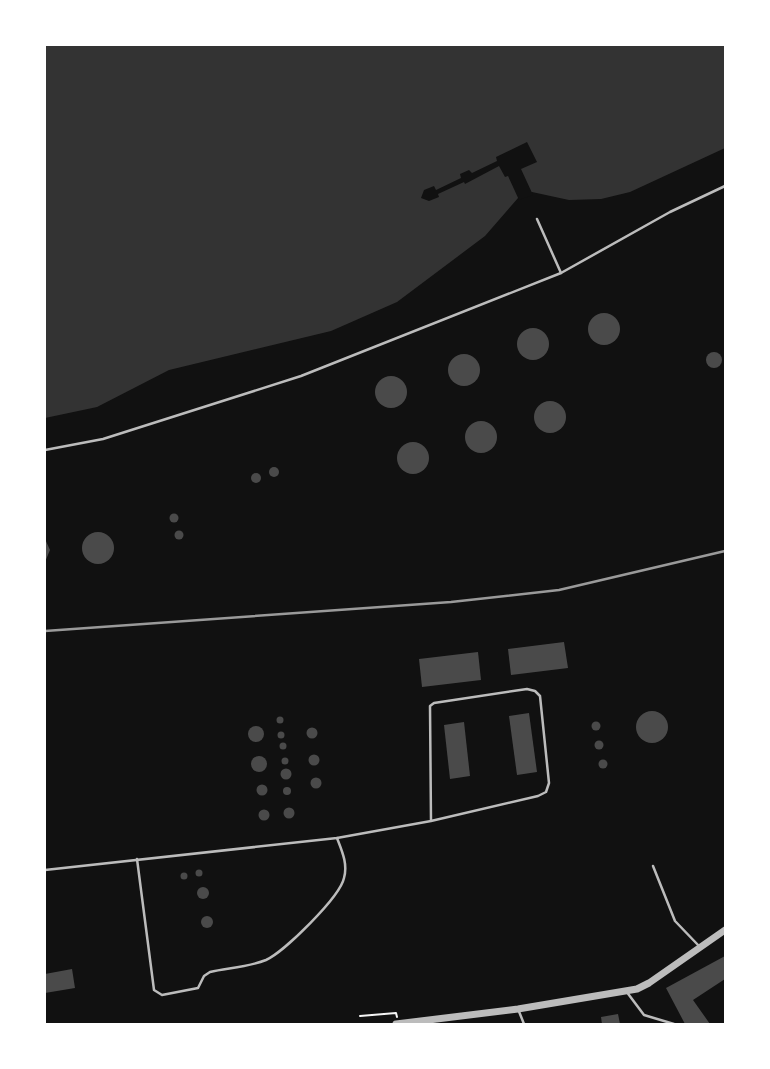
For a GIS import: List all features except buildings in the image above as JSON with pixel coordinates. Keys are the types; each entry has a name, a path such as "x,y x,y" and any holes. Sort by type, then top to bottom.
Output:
{"street":[{"path":"397,1024 518,1009 626,991 649,984 725,930"}],"lane":[{"path":"45,450 103,439 301,376 561,273 670,212 725,186"},
{"path":"537,219 561,273"},
{"path":"45,870 337,838 430,821 538,796 546,792 548,784 540,696 536,691 527,689 434,703 430,706 430,821"},
{"path":"137,859 154,990 162,995 198,988 204,976 210,972 256,963 274,955 328,906 342,885 346,870 337,838"},
{"path":"653,866 675,921 700,948"},
{"path":"626,991 644,1015 674,1024"},
{"path":"518,1009 524,1024"}],"path":[{"path":"360,1016 396,1012 397,1024"}],"shaded area":[{"path":"45,45 725,45 725,148 630,192 601,199 569,200 532,192 518,198 485,236 397,302 331,331 169,370 97,407 45,418"}],"pier":[{"path":"527,142 537,162 521,169 533,195 519,200 508,176 505,177 499,166 465,184 464,182 438,194 439,197 429,201 421,198 424,190 434,186 436,190 461,178 460,174 469,170 472,173 497,161 496,157"}],"railway":[{"path":"45,631 451,602 559,590 725,551"}]}
